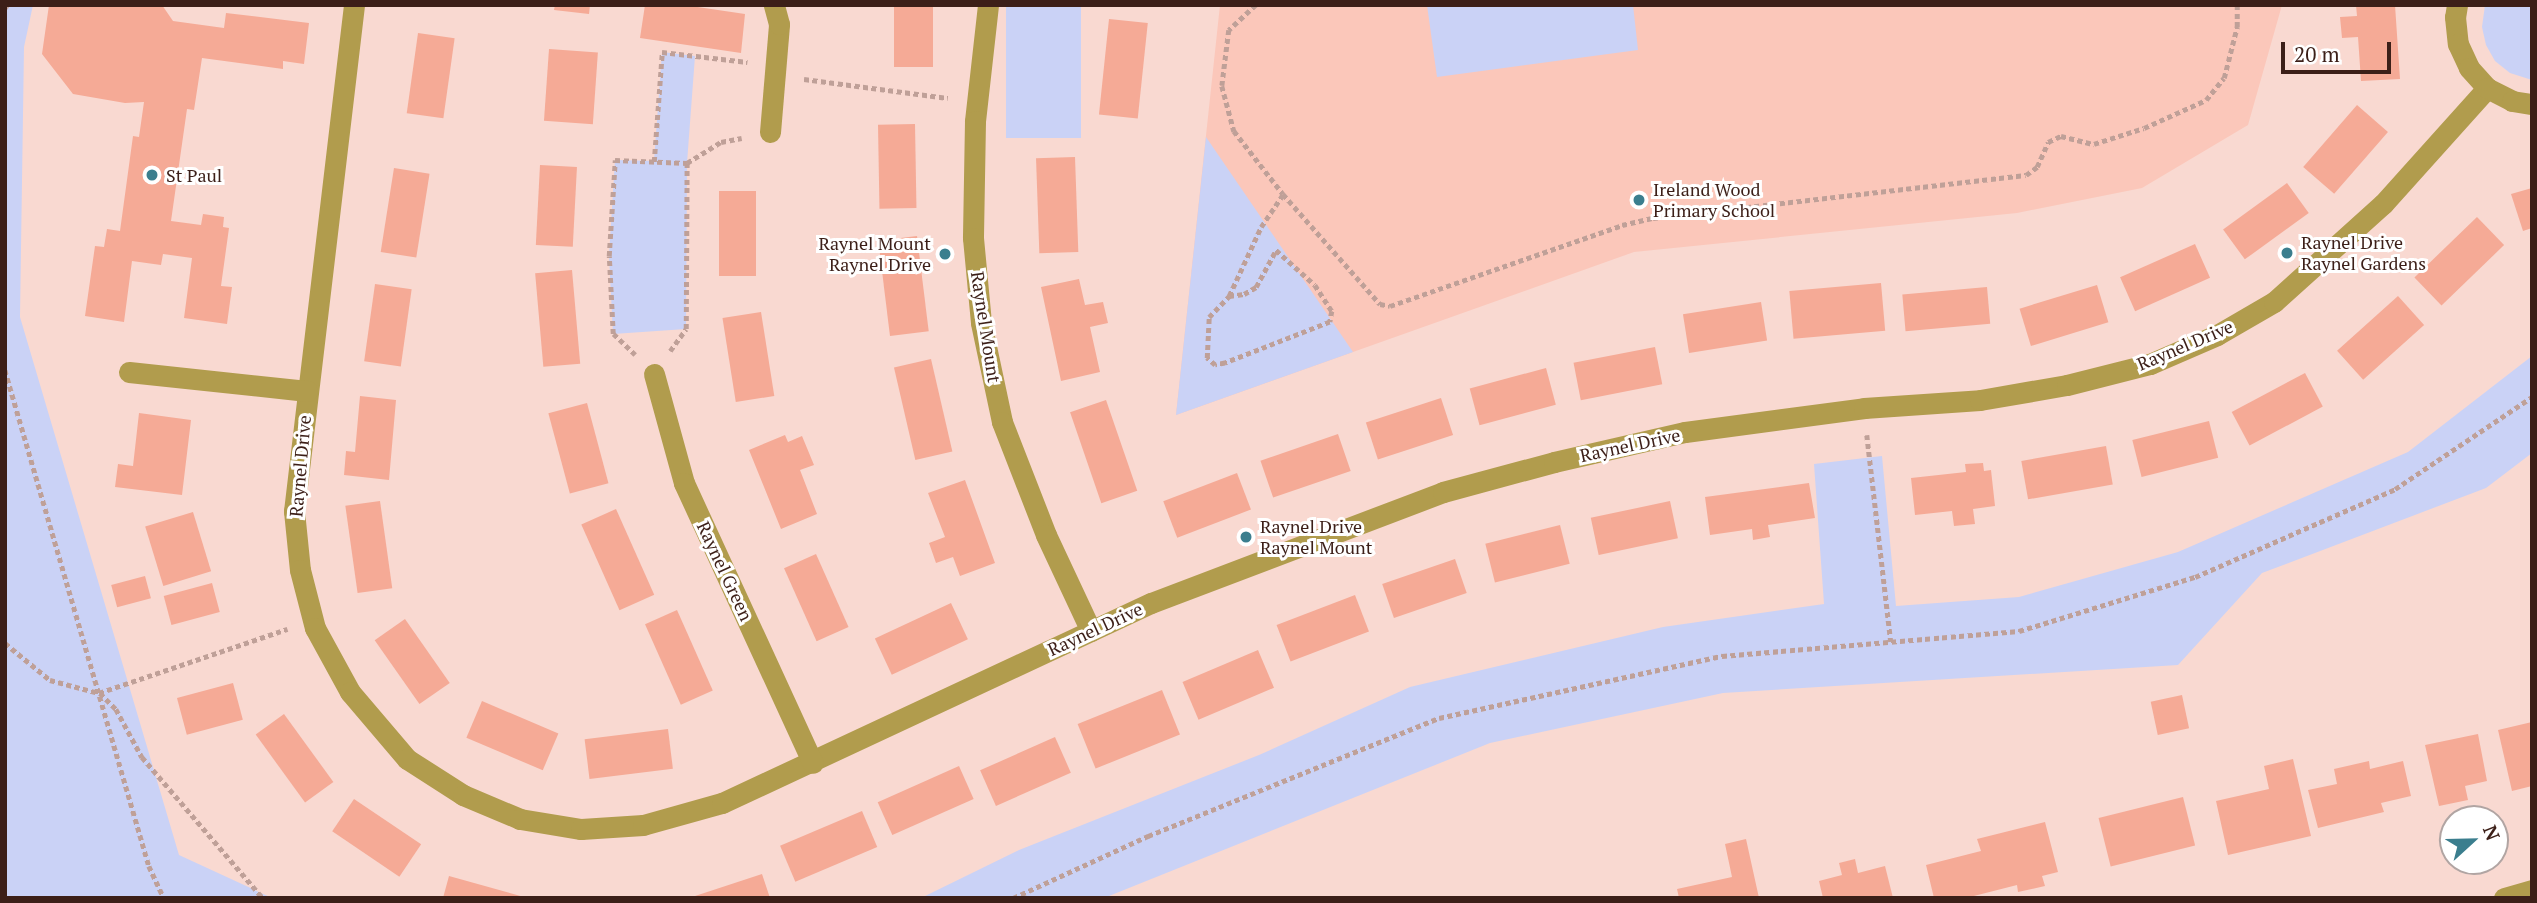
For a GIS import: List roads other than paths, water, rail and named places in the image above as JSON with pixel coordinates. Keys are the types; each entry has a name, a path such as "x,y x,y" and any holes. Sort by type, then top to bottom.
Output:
{"street":[{"name":"Raynel Drive","path":"354,5 294,510 300,570 313,619 350,692 407,759 463,795 520,819 580,829 643,825 722,803 813,763 1152,603 1443,492 1553,462 1685,432 1864,408 1980,400 2067,385 2150,364 2217,335 2274,302 2374,212 2487,88"},
{"path":"770,132 779,24 774,5"},
{"name":"Raynel Mount","path":"988,5 977,102 973,238 984,335 1002,422 1046,535 1091,631"},
{"path":"2458,5 2455,18 2458,44 2469,68 2487,88 2512,101 2532,104"},
{"path":"129,372 307,391"},
{"name":"Raynel Green","path":"654,374 684,483 813,763"},
{"path":"2504,898 2532,890"}],"place":[{"name":"St Paul","path":"152,175"},
{"name":"Ireland Wood Primary School","path":"1639,200"},
{"name":"Raynel Drive Raynel Gardens","path":"2287,253"},
{"name":"Raynel Mount Raynel Drive","path":"945,254"},
{"name":"Raynel Drive Raynel Mount","path":"1246,537"}]}
